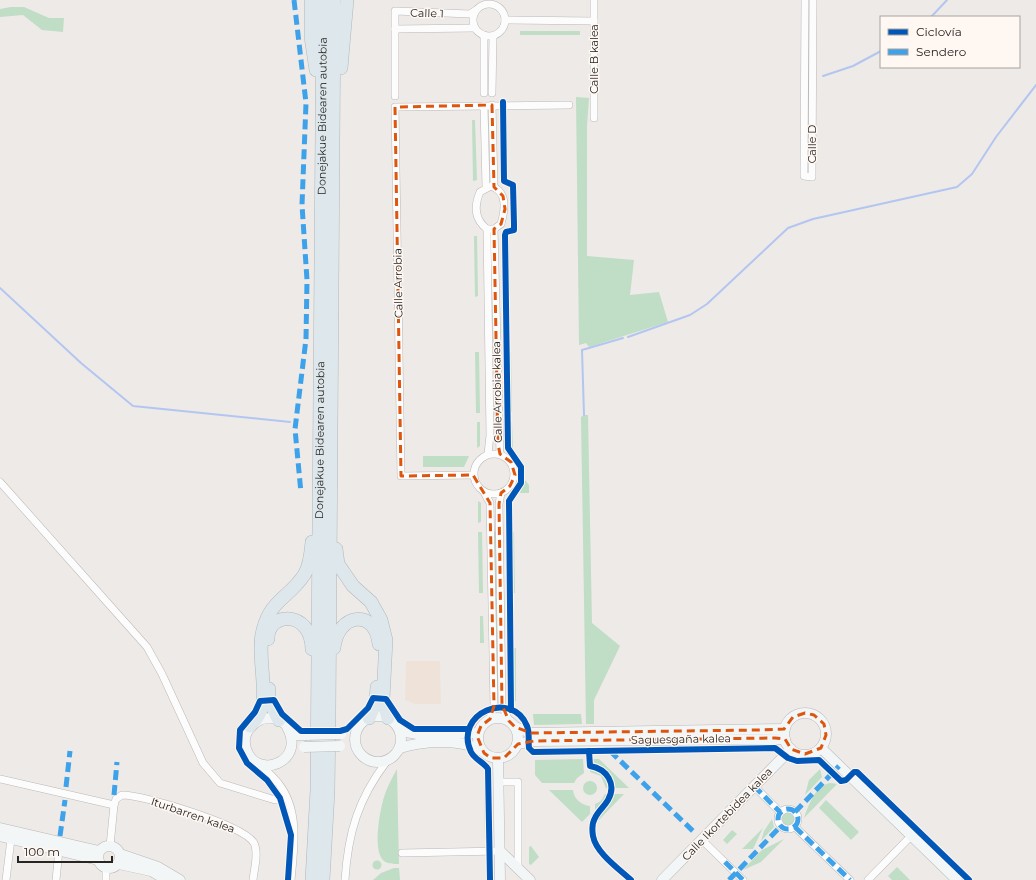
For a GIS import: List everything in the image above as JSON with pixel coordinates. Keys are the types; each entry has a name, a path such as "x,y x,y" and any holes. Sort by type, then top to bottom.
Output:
{"highway":[{"path":"311,0 311,37 317,82 317,189 322,202"},
{"name":"Donejakue Bidearen autobia","path":"312,880 317,790 323,0"},
{"name":"Donejakue Bidearen autobia","path":"323,880 328,791 329,713 332,465 331,281 334,125 334,0"},
{"path":"334,125 347,0"},
{"path":"332,465 334,478 336,550 338,564 353,586 370,602 380,616 386,640 383,699 388,718"},
{"path":"250,726 260,713 263,701 260,646 262,631 267,616 274,605 305,573 311,556 314,504 320,477"},
{"path":"283,724 269,700 268,635 274,624 283,619 294,619 304,624 310,634 317,695"},
{"path":"329,713 334,688 333,660 335,639 340,628 347,622 362,619 372,623 378,634 380,649 376,701 369,718"}],"street":[{"name":"Calle B kalea","path":"594,0 594,118"},
{"name":"Calle D","path":"805,0 804,176 812,177 813,0"},
{"path":"489,2 499,8 505,20 501,30 492,36 484,35 475,28 473,19 478,6 489,2"},
{"name":"Calle 1","path":"395,96 395,11 470,14 478,6"},
{"path":"505,20 594,21"},
{"name":"Calle 1","path":"395,28 475,28"},
{"path":"484,35 488,93 492,36"},
{"path":"490,187 492,105"},
{"name":"Calle Arrobia","path":"473,475 401,476 395,107 569,105"},
{"path":"484,106 490,187"},
{"path":"490,187 503,196 504,209 501,224 490,229"},
{"path":"490,187 480,192 476,207 478,219 490,229 498,444 500,454"},
{"path":"488,454 490,435 490,229"},
{"path":"484,492 495,495 501,493 510,486 515,475 511,462 500,454 488,454 477,462 473,475 479,488 484,492 490,503 494,706 490,719"},
{"path":"0,482 147,647 162,674 203,763 211,775 220,783 274,800"},
{"path":"400,748 423,743 464,743 473,745 487,755 498,759 510,754 517,744 518,734 502,705 499,504 501,493"},
{"path":"805,713 814,715 820,719 825,729 825,739 821,748 816,752 805,754 791,749 785,739 785,728 789,720 799,714 805,713"},
{"path":"345,880 347,857 356,813 363,798 387,761 395,756 400,748 400,731 388,718 382,716 369,718 356,730 354,737 358,752"},
{"path":"482,751 477,740 481,726 490,719 498,717 512,724"},
{"path":"291,880 294,836 292,812 279,784 255,761 246,749 246,733 250,726 264,718 283,724 298,735 341,734 356,730"},
{"path":"255,761 262,764 277,764 283,760 291,748 291,734 283,724"},
{"name":"Saguesgaña kalea","path":"512,724 531,733 785,728"},
{"path":"400,731 423,735 478,733"},
{"name":"Saguesgaña kalea","path":"517,744 534,741 785,739"},
{"path":"291,748 340,746 352,748 362,757 374,762 387,761"},
{"path":"821,748 957,880"},
{"name":"Calle Ikortebidea kalea","path":"662,880 791,749"},
{"path":"498,759 500,880"},
{"path":"0,779 114,805 110,846"},
{"path":"499,782 518,782 518,868"},
{"path":"754,786 780,812"},
{"name":"Iturbarren kalea","path":"114,805 116,799 122,795 138,796 172,805 238,830 249,838 254,844 256,856 253,880"},
{"path":"786,809 795,812 798,821 795,827 786,830 780,827 777,821 780,812 786,809"},
{"path":"795,827 850,880"},
{"path":"0,828 99,856"},
{"path":"0,836 59,850 99,856"},
{"path":"868,880 911,836"},
{"path":"6,880 11,839"},
{"path":"702,840 743,880"},
{"path":"106,846 110,846 118,850 120,859 113,868 106,869 101,865 99,856 106,846"},
{"path":"56,880 59,850"},
{"path":"402,853 500,851 530,880"},
{"path":"120,859 150,871 167,880"},
{"path":"120,859 158,866 180,880"},
{"path":"106,869 106,880"}],"highlighted area":[{"path":"492,105 494,187 503,196 505,209 501,224 494,229 498,444 500,454 511,462 515,475 510,486 501,493 499,504 502,705 509,721 515,727 531,733 758,730 784,729 793,717 805,713 814,715 824,724 826,735 821,748 805,754 791,749 785,739 775,738 534,741 518,744 504,758 491,758 484,753 477,736 481,726 490,719 494,706 490,503 473,475 401,476 395,107"}],"shaded area":[{"path":"406,661 440,661 441,704 415,704 405,700"}],"green space":[{"path":"808,0 810,0 811,68 808,68"},
{"path":"24,7 49,18 64,18 63,32 42,30 23,15 0,17 0,9"},
{"path":"520,31 580,31 580,35 520,35"},
{"path":"808,74 810,74 809,169 808,169"},
{"path":"576,97 589,98 587,126 587,256 634,260 630,295 659,292 668,322 589,347 586,343 579,345"},
{"path":"504,119 507,119 508,180 505,180"},
{"path":"472,120 475,120 477,180 473,181"},
{"path":"474,236 477,236 478,296 475,297"},
{"path":"506,236 509,236 510,296 507,296"},
{"path":"475,352 479,352 480,413 476,413"},
{"path":"508,352 511,352 512,412 509,412"},
{"path":"588,415 592,623 620,646 594,700 594,724 586,724 581,417"},
{"path":"477,422 480,422 480,446 477,448"},
{"path":"509,422 512,422 513,449 510,446"},
{"path":"423,456 469,456 464,467 423,467"},
{"path":"525,480 529,485 529,493 520,493"},
{"path":"513,500 513,522 510,522 510,502"},
{"path":"478,501 481,503 481,522 478,523"},
{"path":"478,532 482,532 483,593 479,593"},
{"path":"494,532 496,532 497,593 495,593"},
{"path":"510,532 514,532 515,593 512,593"},
{"path":"495,598 497,598 498,643 496,643"},
{"path":"480,616 483,616 484,643 480,643"},
{"path":"496,648 498,648 499,702 497,702"},
{"path":"512,648 516,648 516,701 513,702"},
{"path":"533,714 581,714 582,724 534,725"},
{"path":"583,759 584,773 577,778 574,783 542,783 535,775 535,760"},
{"path":"591,759 599,759 629,788 613,788 611,779 607,773 604,770 592,765"},
{"path":"590,768 598,769 607,776 611,788 606,788 601,776 590,772"},
{"path":"397,769 399,864 384,861 380,856 378,849 379,820 384,797"},
{"path":"820,769 822,777 805,795 809,780"},
{"path":"484,771 487,771 488,839 485,839"},
{"path":"590,781 595,783 597,788 595,793 590,795 585,793 583,788 585,783"},
{"path":"831,783 837,784 804,818 813,796 821,787"},
{"path":"549,790 573,790 578,801 590,806 590,814 582,822"},
{"path":"605,794 610,794 595,815 595,804 601,801"},
{"path":"612,794 624,794 595,824 598,816 611,798"},
{"path":"826,800 859,832 851,840 819,808"},
{"path":"786,813 790,813 794,819 790,825 786,825 782,821 782,817"},
{"path":"772,819 774,827 761,841 764,831"},
{"path":"763,828 753,849 742,849"},
{"path":"732,830 737,834 727,844 723,840"},
{"path":"784,839 761,862 743,870 762,850"},
{"path":"531,846 539,857 531,865 529,864 529,847"},
{"path":"375,861 379,861 381,865 379,869 375,869 373,867 373,863"},
{"path":"897,867 910,880 892,880 888,876"},
{"path":"394,868 399,868 400,880 373,880 381,873"}],"waterway":[{"path":"932,16 947,0"},
{"path":"823,76 853,66 880,52"},
{"path":"628,337 690,315 707,304 788,228 813,219 957,187 972,174 996,137 1036,85"},
{"path":"0,288 81,363 133,406 290,422"},
{"path":"584,415 582,350 623,338"}],"marked path":[{"path":"294,0 306,103 302,205 307,280 306,339 295,429 301,493"},
{"path":"66,787 70,751"},
{"path":"610,751 695,833"},
{"path":"114,795 117,762"},
{"path":"795,812 839,766"},
{"path":"754,786 780,812"},
{"path":"60,836 65,800"},
{"path":"784,809 792,809 798,815 798,819 798,823 792,829 784,829 778,823 778,815 784,809"},
{"path":"729,880 780,827"},
{"path":"795,827 850,880"},
{"path":"725,862 743,880"}],"cycle path":[{"name":"Calle Arrobia kalea","path":"503,102 504,181 513,185 514,224 514,230 506,232 505,235 508,448 521,467 521,483 509,501 511,710"},
{"path":"288,880 291,835 280,798 267,780 247,763 239,748 240,730 255,712 260,701 274,700 282,714 301,731 340,731 347,729 368,708 373,698 386,699 400,720 414,729 468,729"},
{"path":"490,880 488,769 471,752 468,738 470,726 477,717 487,710 498,708 509,709 520,715 527,726 529,748 533,752 775,748 788,758 797,761 819,760 841,781 846,780 854,772 857,772 969,880"},
{"path":"589,751 590,766 601,770 606,774 611,783 611,794 593,822 593,836 603,854 631,880"}]}
